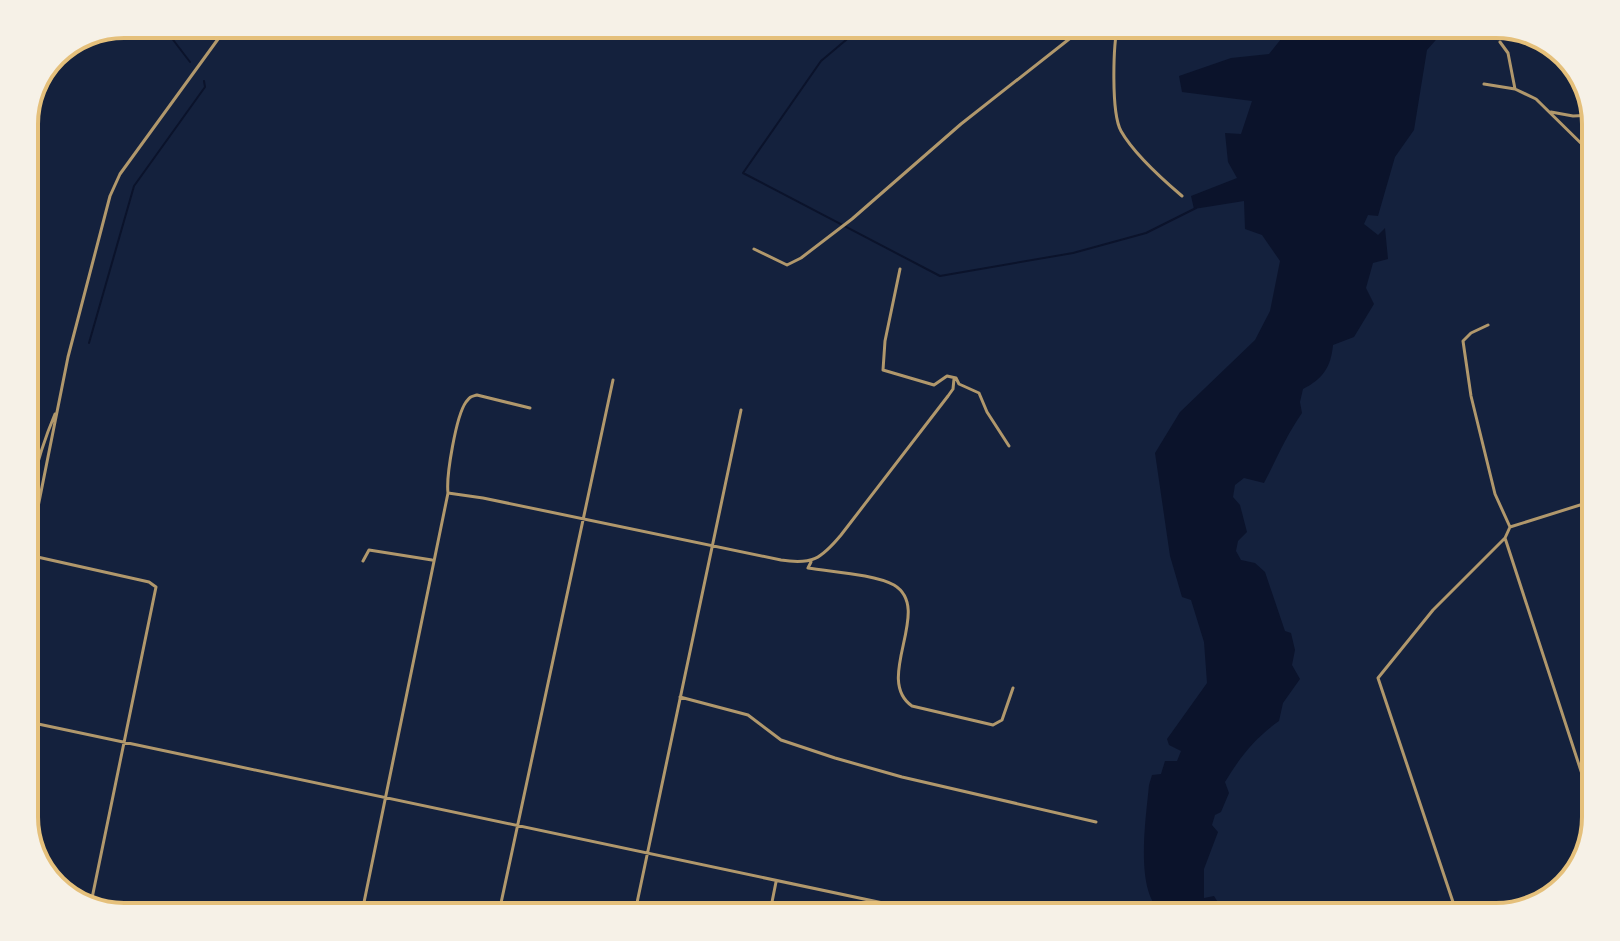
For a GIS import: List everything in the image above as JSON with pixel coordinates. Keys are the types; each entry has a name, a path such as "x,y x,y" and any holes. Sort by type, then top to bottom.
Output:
{"street":[{"path":"38,504 57,409 110,196 120,174 219,38"},
{"path":"754,249 783,264 793,263 852,219 961,124 1070,38"},
{"path":"1116,38 1113,72 1120,129 1160,177 1182,196"},
{"path":"1500,42 1508,53 1515,89"},
{"path":"1484,84 1515,89 1536,99 1582,145"},
{"path":"1548,112 1581,116"},
{"path":"900,269 885,341 883,370 934,385 947,376 979,393 1009,446"},
{"path":"1488,325 1466,337 1462,346 1495,494 1510,527"},
{"path":"954,379 948,396 831,548 811,562 808,568 890,583 905,597 908,610 897,684 905,701 912,706 993,725 1002,720 1013,688"},
{"path":"501,903 613,380"},
{"path":"364,903 463,407 470,397 477,395 530,408"},
{"path":"38,465 57,409"},
{"path":"637,903 741,410"},
{"path":"38,471 45,473"},
{"path":"448,493 781,560 811,562"},
{"path":"1453,903 1378,678 1433,610 1505,538 1510,527 1582,504"},
{"path":"1505,538 1582,774"},
{"path":"363,561 369,550 434,560"},
{"path":"38,557 149,582 156,587 92,896"},
{"path":"680,697 748,715 781,740 835,758 902,777 1096,822"},
{"path":"38,724 879,903"},
{"path":"772,903 777,880"}],"water":[{"path":"1282,38 1438,38 1427,50 1414,130 1395,157 1378,216 1368,215 1364,224 1378,235 1385,228 1388,259 1373,263 1366,288 1374,304 1354,337 1333,345 1325,372 1303,389 1300,402 1302,413 1264,483 1244,478 1235,485 1233,497 1240,505 1247,532 1238,541 1236,551 1241,560 1255,563 1265,572 1285,631 1291,633 1295,650 1292,665 1300,679 1283,703 1279,721 1249,748 1225,782 1229,793 1221,812 1215,815 1212,825 1218,832 1204,869 1204,898 1214,896 1218,903 1155,903 1144,869 1149,785 1152,775 1161,774 1165,761 1177,761 1181,751 1169,745 1167,739 1207,683 1204,642 1191,600 1182,597 1170,556 1155,453 1180,412 1255,340 1270,311 1280,261 1262,235 1245,229 1244,201 1194,209 1191,196 1237,178 1228,162 1225,133 1241,134 1252,101 1182,92 1179,76 1231,58 1269,54"}],"waterway":[{"path":"172,38 190,62"},
{"path":"848,38 821,61 743,173 940,276 1073,253 1146,233 1196,208"},
{"path":"89,343 134,186 205,87 204,81"}]}
